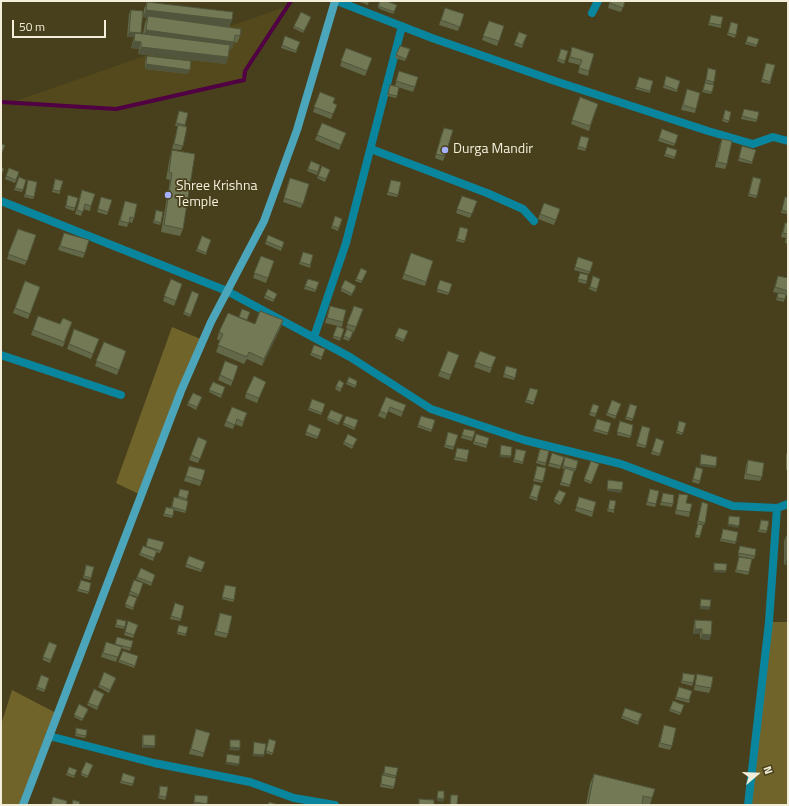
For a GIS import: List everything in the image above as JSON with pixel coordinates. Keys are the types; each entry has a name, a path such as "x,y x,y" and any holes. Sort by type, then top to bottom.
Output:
{"main road":[{"path":"23,805 180,391 211,322 264,221 296,130 336,1"}],"street":[{"path":"336,1 555,82 708,131 753,144 774,137 788,141"},
{"path":"592,13 598,1"},
{"path":"314,337 346,243 402,26"},
{"path":"371,149 494,196 523,209 534,221"},
{"path":"1,201 227,291 350,357 431,408 524,440 621,464 734,506 777,508 788,504"},
{"path":"1,355 121,395"},
{"path":"748,805 769,622 777,508"},
{"path":"49,736 154,763 250,782 294,798 335,805"}],"shaded area":[{"path":"288,6 245,71 244,80 116,109 10,103"},
{"path":"172,327 203,340 141,495 116,483"},
{"path":"769,622 788,622 788,805 748,805"},
{"path":"12,690 58,714 23,805 1,805 1,725"}],"building":[{"path":"380,1 386,1 397,5 394,12 378,6"},
{"path":"610,1 625,1 623,8 610,3"},
{"path":"147,2 233,12 232,20 146,10"},
{"path":"445,8 464,14 460,27 441,20"},
{"path":"131,10 143,11 141,33 129,32"},
{"path":"301,12 311,17 304,31 294,26"},
{"path":"711,15 723,17 721,25 709,23"},
{"path":"148,16 241,29 240,36 235,35 234,42 146,30"},
{"path":"489,21 504,26 499,41 483,36"},
{"path":"731,22 738,24 736,35 728,33"},
{"path":"519,32 527,35 522,45 515,42"},
{"path":"135,33 230,45 228,57 141,47 141,42 134,41"},
{"path":"285,36 300,42 296,51 282,45"},
{"path":"748,36 759,39 757,45 746,42"},
{"path":"400,46 410,49 406,59 396,55"},
{"path":"572,47 594,54 589,71 579,68 582,60 570,57"},
{"path":"346,48 372,58 367,71 341,61"},
{"path":"561,49 568,51 565,61 558,59"},
{"path":"147,56 191,61 190,70 146,64"},
{"path":"766,63 775,65 770,82 762,79"},
{"path":"708,68 716,70 714,82 706,80"},
{"path":"399,71 418,77 415,87 396,81"},
{"path":"666,76 680,81 677,90 664,85"},
{"path":"639,77 653,81 650,91 636,87"},
{"path":"705,83 714,85 712,92 703,90"},
{"path":"390,85 399,87 397,96 388,94"},
{"path":"687,89 700,93 696,109 683,105"},
{"path":"320,92 335,98 333,103 337,105 333,114 314,107"},
{"path":"580,97 598,104 590,126 572,120"},
{"path":"744,109 759,112 757,120 742,116"},
{"path":"725,110 731,112 729,121 723,119"},
{"path":"179,111 188,113 185,125 176,123"},
{"path":"322,123 346,133 341,145 317,135"},
{"path":"178,125 187,127 183,146 174,144"},
{"path":"444,128 453,130 445,156 436,154"},
{"path":"662,129 678,135 675,144 659,138"},
{"path":"581,136 589,138 586,149 578,146"},
{"path":"722,139 732,141 727,164 717,162"},
{"path":"1,144 5,145 2,153 1,153"},
{"path":"742,146 756,150 752,162 739,158"},
{"path":"667,147 677,150 675,157 665,154"},
{"path":"172,150 195,154 183,229 164,225 172,173 169,172"},
{"path":"311,161 320,165 318,172 308,169"},
{"path":"322,166 330,170 326,179 318,176"},
{"path":"1,167 4,169 1,175"},
{"path":"9,168 19,172 16,180 6,176"},
{"path":"19,177 26,180 23,190 15,188"},
{"path":"753,177 761,179 757,196 749,194"},
{"path":"290,178 309,184 303,204 284,198"},
{"path":"55,179 63,181 60,191 53,190"},
{"path":"28,180 37,182 34,197 25,195"},
{"path":"391,180 401,182 398,195 388,192"},
{"path":"82,190 95,194 91,206 85,204 83,212 77,210"},
{"path":"68,195 78,198 75,208 66,206"},
{"path":"462,196 477,201 472,214 457,209"},
{"path":"101,197 112,200 108,212 98,209"},
{"path":"785,197 788,198 788,212 782,210"},
{"path":"125,201 137,204 134,218 130,217 129,223 120,221"},
{"path":"544,203 560,209 556,220 540,214"},
{"path":"156,210 163,212 161,223 154,221"},
{"path":"335,216 342,219 339,228 332,226"},
{"path":"785,223 788,223 788,234 783,233"},
{"path":"460,227 468,229 465,241 457,239"},
{"path":"18,229 36,235 27,261 8,254"},
{"path":"64,233 89,240 85,253 60,246"},
{"path":"268,235 284,242 282,248 266,241"},
{"path":"202,236 211,240 206,253 197,249"},
{"path":"303,252 313,255 310,265 300,262"},
{"path":"411,253 433,261 426,282 404,274"},
{"path":"261,256 274,261 268,278 254,273"},
{"path":"578,257 593,262 590,272 575,267"},
{"path":"361,268 367,271 362,281 356,279"},
{"path":"580,273 588,275 587,281 578,279"},
{"path":"593,276 600,279 597,289 590,287"},
{"path":"778,276 788,278 788,291 775,287"},
{"path":"171,279 182,284 176,301 164,296"},
{"path":"308,279 319,282 316,290 305,286"},
{"path":"345,280 356,286 352,294 341,288"},
{"path":"440,280 452,284 449,293 437,289"},
{"path":"25,281 40,287 30,314 15,308"},
{"path":"268,289 277,294 274,300 265,295"},
{"path":"192,291 199,294 191,315 184,312"},
{"path":"778,293 786,294 785,299 777,298"},
{"path":"330,306 346,310 343,322 327,318"},
{"path":"354,306 363,309 356,327 347,324"},
{"path":"242,309 250,312 247,320 239,317"},
{"path":"260,311 283,320 264,359 249,352 247,357 218,345 223,334 219,332 228,313 255,324"},
{"path":"38,316 60,324 63,318 72,322 64,342 33,330"},
{"path":"337,326 344,329 341,338 333,336"},
{"path":"399,328 408,331 404,340 395,336"},
{"path":"74,329 99,339 93,354 69,344"},
{"path":"347,329 353,332 350,339 344,336"},
{"path":"104,342 126,351 119,370 96,361"},
{"path":"314,345 325,349 322,357 311,353"},
{"path":"448,351 459,355 451,375 440,371"},
{"path":"480,351 496,357 491,368 475,362"},
{"path":"225,361 238,366 233,381 220,375"},
{"path":"506,366 517,369 515,378 504,374"},
{"path":"254,376 266,382 259,398 246,393"},
{"path":"349,377 357,381 356,386 347,382"},
{"path":"339,380 344,383 341,389 336,386"},
{"path":"213,382 225,387 222,395 209,390"},
{"path":"530,388 538,390 534,402 526,400"},
{"path":"193,393 202,397 197,407 188,403"},
{"path":"386,397 406,405 403,412 390,407 387,414 380,411"},
{"path":"312,399 325,404 322,413 309,408"},
{"path":"612,400 621,404 616,416 607,413"},
{"path":"593,404 599,406 596,414 590,412"},
{"path":"630,404 637,406 633,419 626,417"},
{"path":"232,407 247,413 243,422 237,419 235,425 226,421"},
{"path":"331,410 343,415 339,423 327,418"},
{"path":"346,416 358,420 355,428 343,423"},
{"path":"421,416 435,420 432,430 418,425"},
{"path":"597,419 611,423 608,433 594,429"},
{"path":"620,421 633,425 631,436 617,432"},
{"path":"679,421 686,423 683,433 677,431"},
{"path":"309,424 321,429 318,437 306,432"},
{"path":"642,426 650,428 646,446 637,443"},
{"path":"464,429 475,431 473,438 462,435"},
{"path":"448,432 458,435 454,447 445,445"},
{"path":"348,434 357,439 353,446 344,442"},
{"path":"476,434 489,438 487,445 474,442"},
{"path":"198,437 207,441 200,459 191,455"},
{"path":"656,438 664,441 660,454 652,451"},
{"path":"501,445 512,447 511,456 500,455"},
{"path":"457,448 469,450 467,460 455,457"},
{"path":"516,449 526,451 523,462 514,460"},
{"path":"540,449 549,451 546,463 537,461"},
{"path":"552,453 564,457 561,466 549,463"},
{"path":"701,454 717,457 716,466 700,464"},
{"path":"565,457 578,461 576,469 563,466"},
{"path":"748,460 764,463 762,477 746,474"},
{"path":"591,461 599,464 592,482 584,479"},
{"path":"189,466 205,470 202,481 186,476"},
{"path":"537,466 546,468 543,481 534,479"},
{"path":"696,467 703,469 700,481 693,479"},
{"path":"565,468 574,471 570,485 561,482"},
{"path":"608,480 623,482 622,490 607,489"},
{"path":"534,484 541,486 537,498 530,496"},
{"path":"180,489 189,491 187,499 178,496"},
{"path":"650,489 659,491 656,504 647,502"},
{"path":"559,490 566,493 561,503 554,499"},
{"path":"663,493 674,495 673,504 661,502"},
{"path":"679,494 688,495 686,503 692,504 690,512 676,510"},
{"path":"174,497 188,501 186,511 172,507"},
{"path":"579,497 596,502 593,512 576,507"},
{"path":"610,500 616,501 614,510 608,509"},
{"path":"702,502 708,504 705,523 698,521"},
{"path":"166,507 174,509 173,516 164,514"},
{"path":"729,516 740,517 739,526 728,524"},
{"path":"761,520 769,521 767,531 759,530"},
{"path":"698,524 703,525 700,536 695,535"},
{"path":"723,529 738,532 736,542 721,539"},
{"path":"786,536 788,536 788,560 786,560"},
{"path":"148,538 164,542 161,551 146,546"},
{"path":"143,546 157,551 154,558 140,553"},
{"path":"740,546 756,549 755,556 738,553"},
{"path":"189,556 205,562 202,570 186,564"},
{"path":"739,557 752,559 749,572 736,570"},
{"path":"714,563 727,564 726,571 714,570"},
{"path":"86,565 94,567 91,578 84,576"},
{"path":"141,568 155,575 152,583 137,577"},
{"path":"81,580 91,583 89,592 78,589"},
{"path":"134,580 143,583 139,595 130,591"},
{"path":"225,585 236,587 234,600 222,597"},
{"path":"129,595 137,598 133,608 125,604"},
{"path":"701,599 711,600 710,607 700,606"},
{"path":"175,603 184,606 181,619 171,616"},
{"path":"220,613 232,616 228,634 216,631"},
{"path":"117,619 126,621 125,627 116,625"},
{"path":"695,620 712,621 711,635 702,634 702,629 695,629"},
{"path":"128,621 138,625 134,635 125,632"},
{"path":"179,625 188,627 186,634 177,632"},
{"path":"117,637 133,641 131,648 115,644"},
{"path":"49,642 57,645 51,660 43,657"},
{"path":"106,642 122,647 118,657 103,653"},
{"path":"123,651 138,656 135,666 119,660"},
{"path":"104,672 116,678 110,690 99,685"},
{"path":"683,673 695,675 693,683 682,681"},
{"path":"697,674 713,677 711,688 695,685"},
{"path":"41,675 49,678 45,690 37,687"},
{"path":"679,687 692,691 689,700 676,697"},
{"path":"94,689 104,694 98,707 88,703"},
{"path":"673,701 684,705 681,713 670,709"},
{"path":"79,704 88,709 83,719 74,715"},
{"path":"625,708 642,714 638,722 622,716"},
{"path":"664,725 676,728 672,746 660,743"},
{"path":"76,728 87,730 86,736 76,734"},
{"path":"196,729 210,733 204,753 191,749"},
{"path":"143,735 155,735 155,746 143,745"},
{"path":"269,739 276,741 273,753 266,751"},
{"path":"230,740 240,740 240,748 230,747"},
{"path":"254,742 266,744 264,755 253,754"},
{"path":"227,754 240,756 239,764 226,762"},
{"path":"86,762 93,765 88,776 81,773"},
{"path":"385,766 398,768 396,776 384,773"},
{"path":"69,767 77,770 74,776 67,773"},
{"path":"123,773 135,777 133,784 121,781"},
{"path":"594,774 655,789 652,798 643,796 642,805 588,805"},
{"path":"382,775 396,778 394,787 381,784"},
{"path":"160,786 168,787 166,797 159,796"},
{"path":"438,791 444,791 444,799 437,798"},
{"path":"195,795 208,796 207,804 194,802"},
{"path":"451,795 458,795 457,805 450,805"},
{"path":"53,797 67,801 66,805 51,805"},
{"path":"419,799 434,800 434,805 419,805"},
{"path":"73,800 80,802 79,805 72,805"},
{"path":"269,802 276,804 276,805 268,805"}],"waterway":[{"path":"1,102 116,109 244,80 245,71 291,1"}],"place":[{"name":"Durga Mandir","path":"445,150"},
{"name":"Shree Krishna Temple","path":"168,195"}]}
